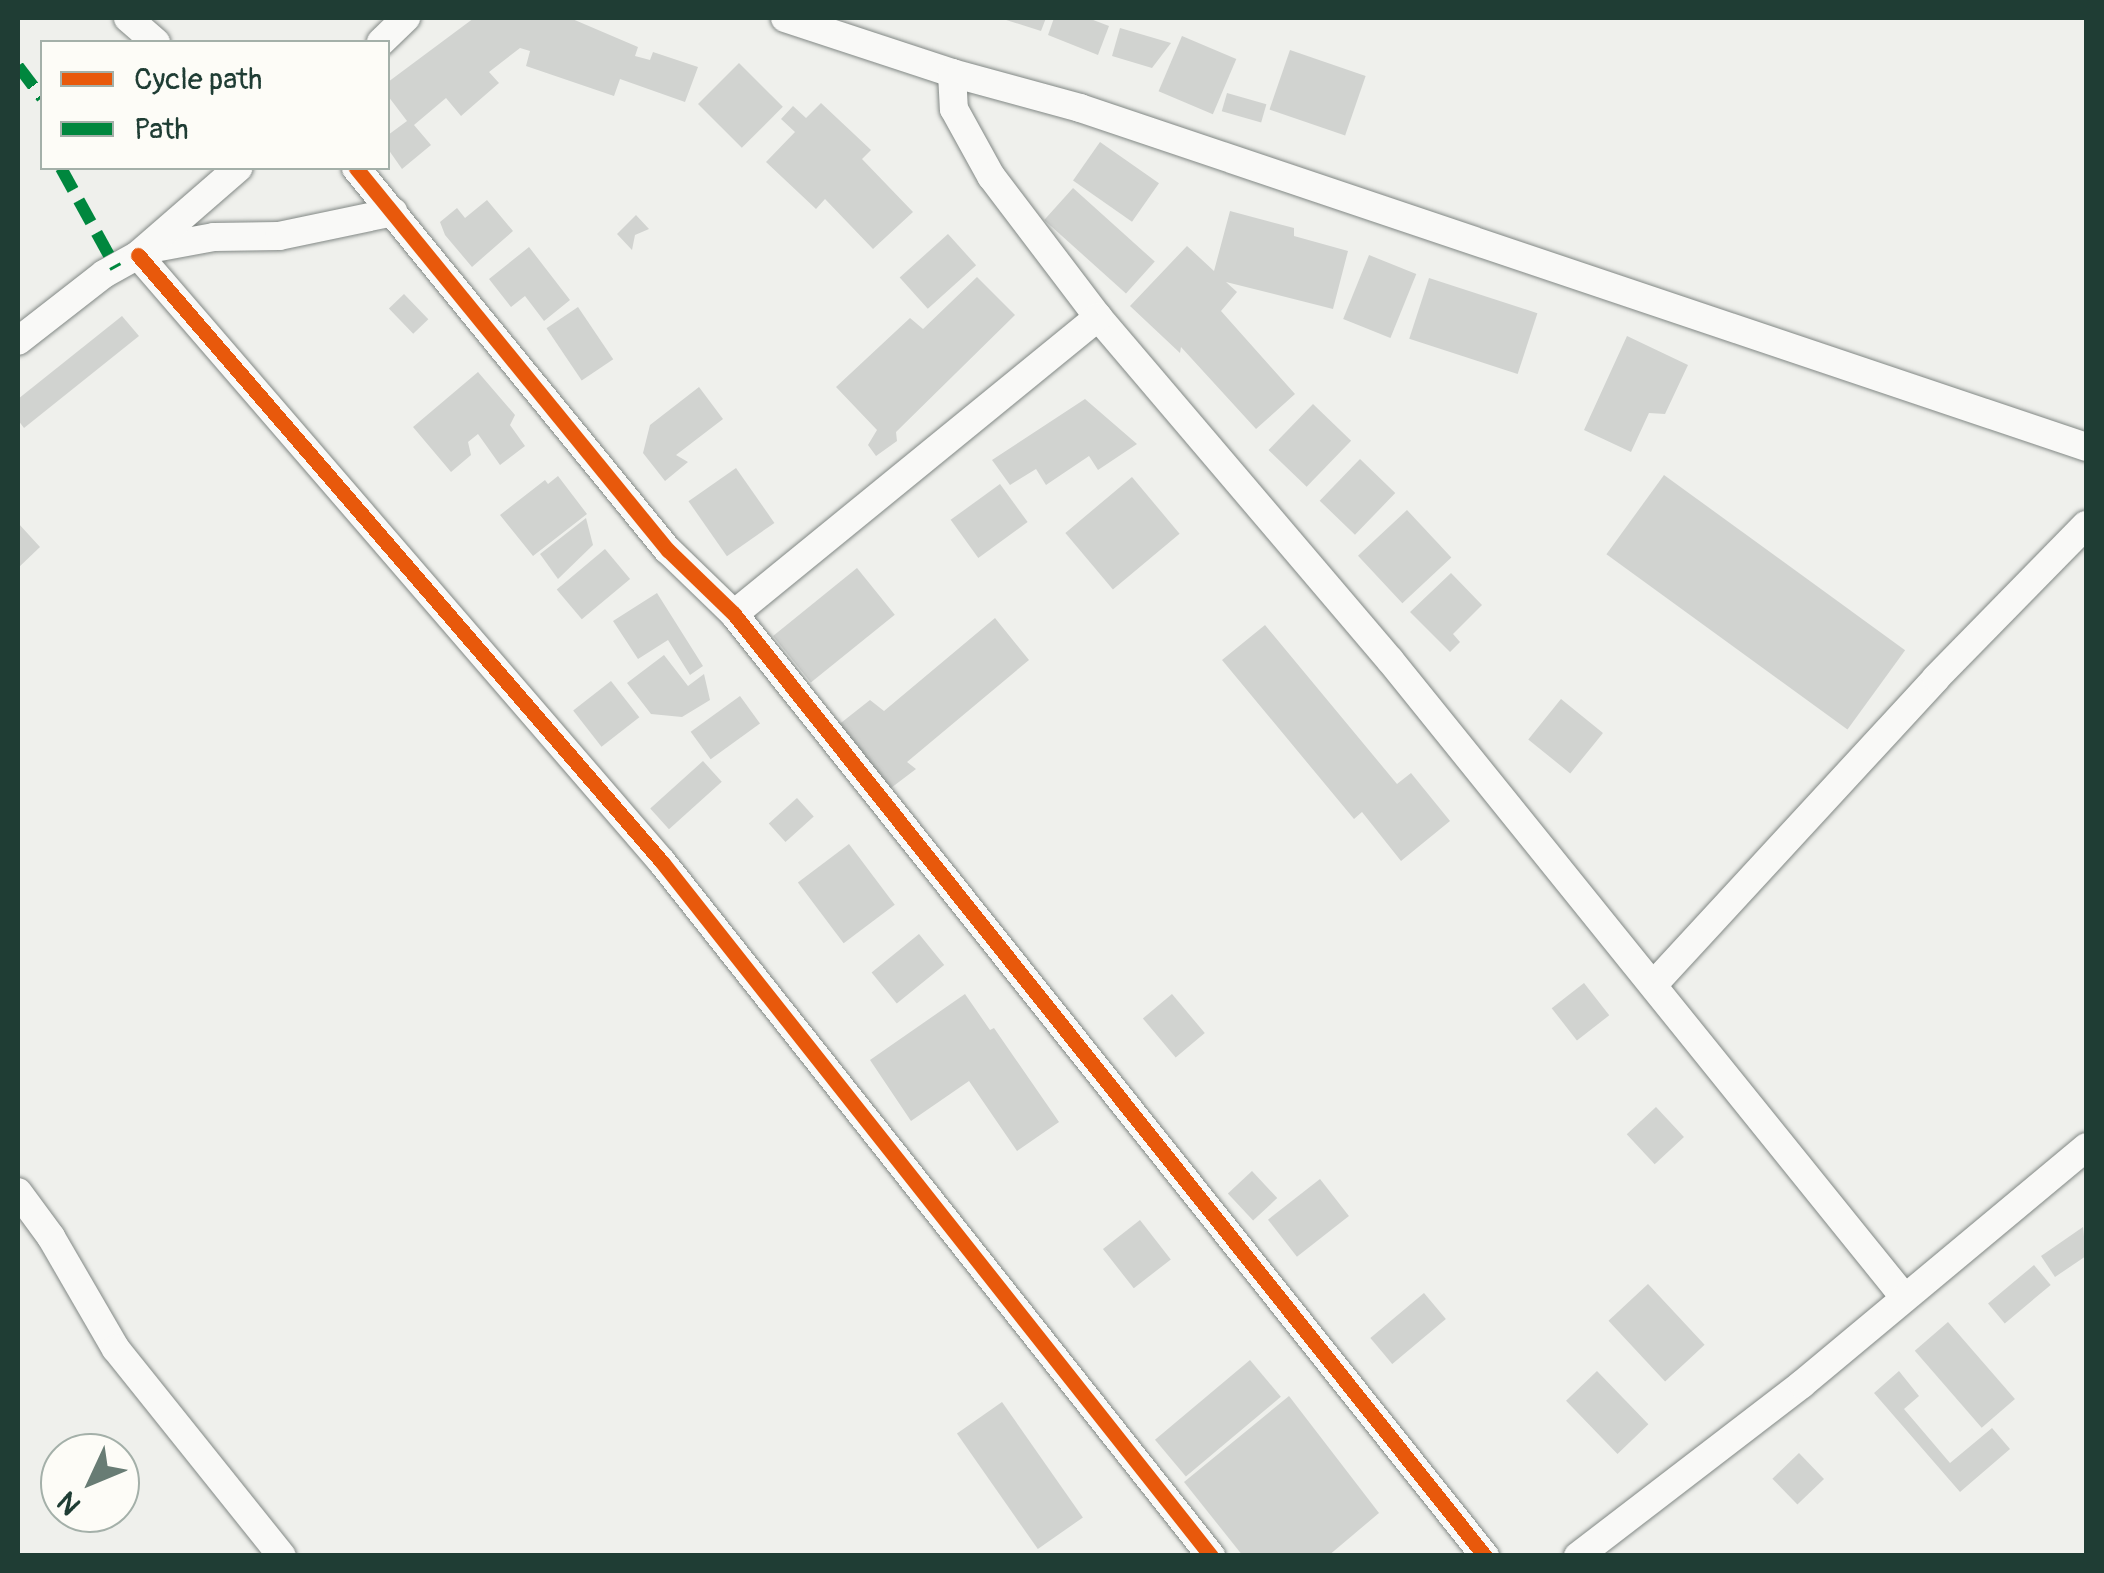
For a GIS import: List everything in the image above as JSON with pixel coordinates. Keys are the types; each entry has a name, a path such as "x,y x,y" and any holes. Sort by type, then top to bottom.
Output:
{"street":[{"path":"128,18 154,40"},
{"path":"382,40 406,18"},
{"path":"786,18 952,73 1080,108 2086,446"},
{"path":"952,73 954,109 991,176 1098,317 1390,660 1655,983 1904,1296"},
{"path":"18,340 104,274 141,252 236,170"},
{"path":"358,170 668,550 734,614 1485,1556"},
{"path":"141,252 214,237 279,236 394,212"},
{"path":"141,252 662,862 1211,1556"},
{"path":"734,614 1098,317"},
{"path":"1655,983 1936,678 2086,525"},
{"path":"1578,1556 1787,1395 2086,1147"},
{"path":"18,1192 51,1237 116,1349 266,1544 282,1556"}],"building":[{"path":"474,18 570,18 638,47 635,56 650,60 653,52 698,67 685,102 620,79 614,96 526,66 530,51 520,48 489,72 499,83 461,116 446,98 414,125 431,145 402,169 390,152 390,134 407,121 390,99 390,81"},
{"path":"1000,18 1046,18 1041,31"},
{"path":"1054,18 1088,18 1109,26 1098,55 1048,35"},
{"path":"1120,28 1171,43 1152,68 1112,56"},
{"path":"1182,36 1236,59 1213,114 1159,91"},
{"path":"1290,50 1366,76 1345,136 1269,110"},
{"path":"739,63 783,107 742,148 698,104"},
{"path":"1227,93 1266,104 1261,123 1222,111"},
{"path":"821,103 871,150 862,159 913,212 873,249 825,199 816,209 766,162 795,132 781,119 793,106 806,118"},
{"path":"1100,142 1159,183 1132,222 1073,181"},
{"path":"1073,188 1155,262 1126,294 1044,220"},
{"path":"487,200 513,231 472,267 445,235 440,222 457,208 465,218"},
{"path":"1230,211 1294,228 1294,236 1348,251 1333,309 1226,282 1237,292 1221,311 1295,394 1256,429 1181,347 1180,353 1130,306 1187,246 1214,271"},
{"path":"636,215 649,229 635,235 632,250 617,234"},
{"path":"948,234 976,265 928,309 900,277"},
{"path":"529,247 570,300 544,321 525,296 511,307 489,279"},
{"path":"1369,255 1416,274 1390,338 1343,319"},
{"path":"977,277 1015,315 896,432 897,441 876,456 868,445 877,430 836,387 910,318 923,329"},
{"path":"1429,278 1537,313 1518,374 1409,339"},
{"path":"404,294 428,319 413,334 389,309"},
{"path":"578,307 613,359 582,380 546,328"},
{"path":"122,316 139,336 24,428 18,420 18,399"},
{"path":"1627,336 1688,365 1665,414 1649,413 1631,452 1584,430"},
{"path":"478,372 515,415 510,425 525,446 500,465 478,434 468,442 471,455 451,472 413,427"},
{"path":"699,387 723,419 676,455 688,462 665,481 643,453 650,425"},
{"path":"1085,399 1137,444 1098,470 1089,456 1046,485 1036,469 1010,485 992,460"},
{"path":"1313,404 1351,441 1307,487 1269,450"},
{"path":"1360,459 1395,493 1355,535 1320,501"},
{"path":"736,468 774,523 727,556 688,501"},
{"path":"1664,475 1905,650 1847,729 1606,554"},
{"path":"558,476 587,514 533,556 500,515 545,480 548,484"},
{"path":"1132,477 1180,534 1113,590 1065,533"},
{"path":"1000,484 1028,522 978,558 951,520"},
{"path":"1407,510 1451,558 1402,603 1358,556"},
{"path":"586,518 593,545 558,579 540,554"},
{"path":"18,523 40,547 18,568"},
{"path":"605,549 630,579 582,619 557,589"},
{"path":"857,568 895,615 811,683 773,636"},
{"path":"1451,573 1482,605 1453,634 1460,642 1450,652 1410,612"},
{"path":"657,593 703,666 690,675 668,640 638,659 613,621"},
{"path":"995,618 1029,660 907,762 916,769 887,791 837,726 870,700 884,711"},
{"path":"1265,625 1397,784 1411,773 1450,821 1401,861 1362,812 1354,819 1222,660"},
{"path":"664,655 688,686 704,674 710,700 682,717 651,714 627,683"},
{"path":"611,681 639,717 601,747 573,711"},
{"path":"740,696 760,724 711,759 691,732"},
{"path":"1561,699 1603,733 1570,773 1528,739"},
{"path":"703,761 722,782 669,829 650,809"},
{"path":"797,798 814,817 785,842 769,823"},
{"path":"849,844 895,905 844,943 798,883"},
{"path":"919,934 944,965 897,1003 872,972"},
{"path":"1584,983 1609,1015 1577,1041 1552,1008"},
{"path":"965,994 990,1030 994,1028 1059,1122 1017,1151 969,1081 911,1121 870,1060"},
{"path":"1172,994 1205,1033 1176,1057 1143,1018"},
{"path":"1656,1107 1684,1137 1655,1164 1627,1134"},
{"path":"1252,1171 1277,1198 1253,1221 1228,1194"},
{"path":"1320,1179 1349,1216 1297,1257 1268,1220"},
{"path":"1140,1220 1171,1259 1134,1288 1103,1249"},
{"path":"2083,1227 2086,1256 2055,1277 2041,1256"},
{"path":"2034,1265 2051,1285 2005,1323 1988,1304"},
{"path":"1648,1284 1705,1345 1665,1382 1609,1321"},
{"path":"1424,1293 1446,1319 1392,1364 1370,1338"},
{"path":"1948,1322 2015,1399 1982,1428 1915,1351"},
{"path":"1250,1360 1281,1397 1186,1476 1155,1440"},
{"path":"1597,1371 1648,1424 1617,1454 1566,1401"},
{"path":"1899,1371 1919,1396 1904,1409 1950,1463 1992,1428 2010,1449 1960,1492 1874,1393"},
{"path":"1289,1396 1379,1513 1328,1556 1243,1556 1184,1482"},
{"path":"1002,1402 1083,1518 1038,1549 957,1434"},
{"path":"1799,1453 1824,1479 1797,1505 1772,1479"}],"marked path":[{"path":"18,66 40,95"},
{"path":"62,170 116,268"}],"cycle path":[{"path":"358,170 668,550 734,614 1485,1556"},
{"path":"138,255 662,862 1211,1556"}]}
